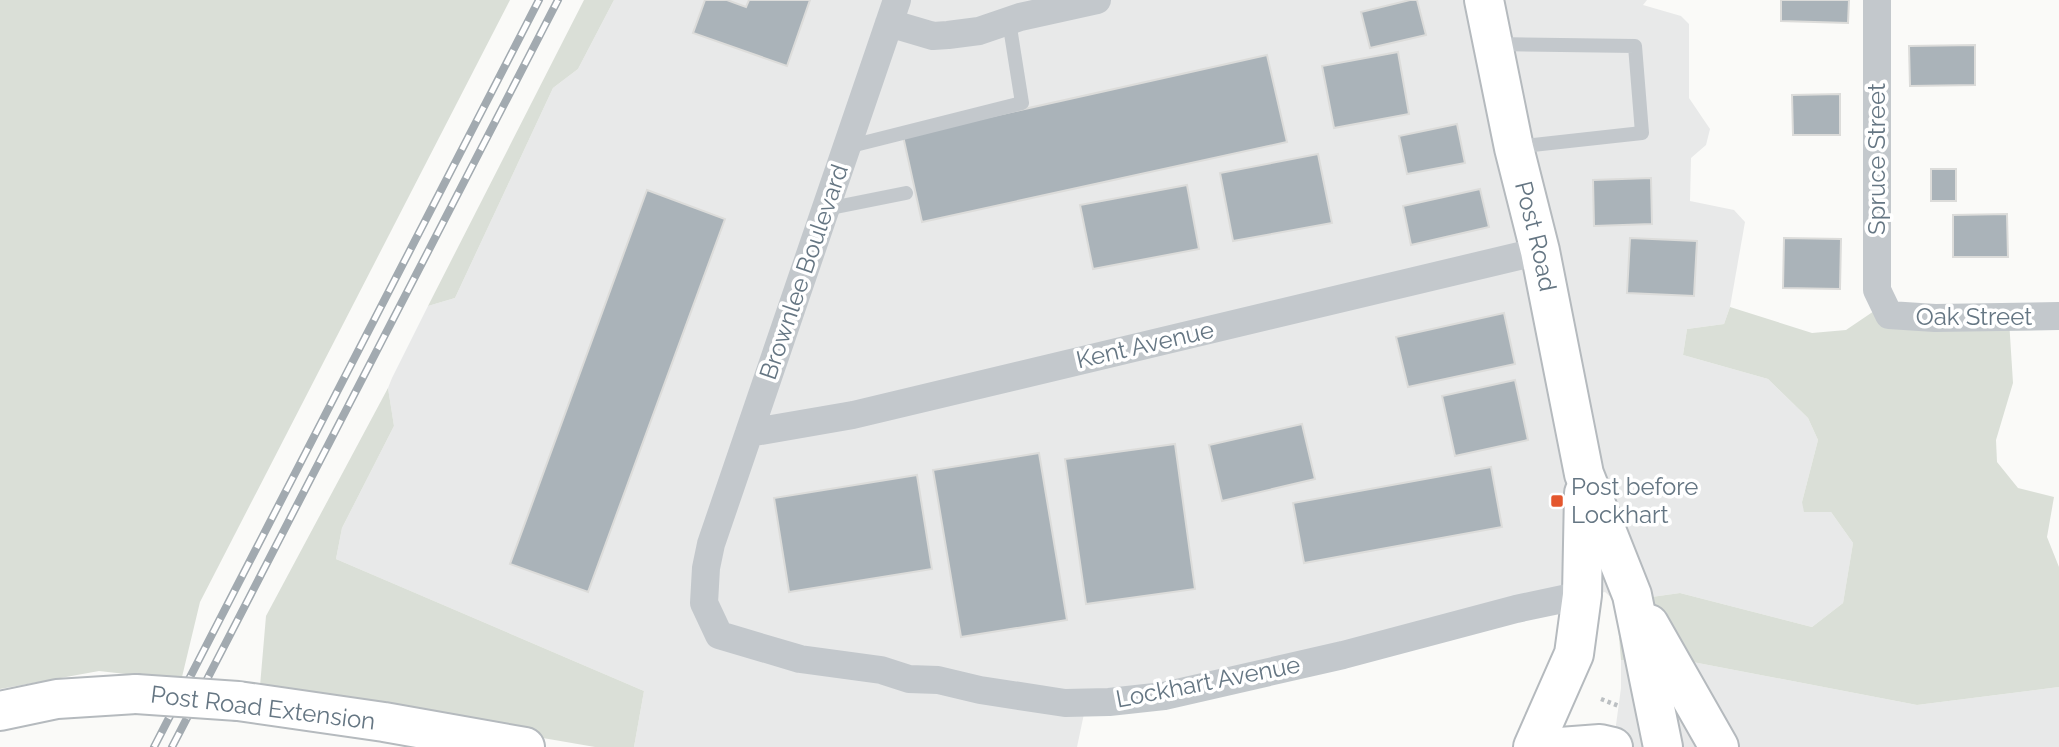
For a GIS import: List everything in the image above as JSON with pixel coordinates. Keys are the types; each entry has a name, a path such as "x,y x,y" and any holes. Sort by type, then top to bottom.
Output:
{"main road":[{"name":"Post Road","path":"1484,0 1514,148 1540,251 1584,474"},
{"path":"1584,474 1632,595 1719,747"},
{"path":"1533,747 1574,654 1582,595 1584,474"},
{"path":"1632,595 1663,747"},
{"name":"Post Road Extension","path":"0,711 57,699 136,694 237,701 384,722 524,747"},
{"path":"1560,747 1600,744 1613,747"}],"street":[{"path":"893,12 933,36 979,31 1097,0"},
{"name":"Spruce Street","path":"1877,0 1877,290 1889,315"},
{"name":"Brownlee Boulevard","path":"711,544 893,12"},
{"name":"Kent Avenue","path":"749,433 853,415 1540,251"},
{"name":"Oak Street","path":"1889,315 1935,318 2059,316"},
{"name":"Lockhart Avenue","path":"711,544 706,568 704,603 719,635 800,659 881,670 909,679 938,680 980,690 1065,703 1110,702 1164,696 1343,655 1582,595"}],"lane":[{"path":"847,147 1022,103 1009,21"},
{"path":"1493,44 1635,46 1643,133 1514,148"},
{"path":"826,209 906,193"}],"shaded area":[{"path":"0,0 510,0 200,602 182,677 170,679 99,671 0,689"},
{"path":"584,0 614,0 578,69 553,88 455,298 428,306"},
{"path":"614,0 1647,0 1643,5 1681,16 1689,24 1689,98 1710,129 1706,145 1691,158 1690,201 1734,210 1745,222 1730,307 1724,324 1687,329 1683,355 1768,379 1808,418 1818,440 1802,502 1831,512 1853,543 1843,603 1812,627 1680,593 1616,602 1605,592 1167,697 1085,709 1077,747 634,747 644,691 336,559 342,528 394,426 388,388 392,378 428,306 455,298 553,88 578,69"},
{"path":"1730,307 1812,333 1846,330 1877,309 2009,320 2013,383 1996,440 1997,462 2018,488 2054,497 2047,537 2059,567 2059,687 1917,705 1677,659 1621,660 1616,602 1680,593 1812,627 1843,603 1853,543 1831,512 1804,512 1802,502 1818,440 1808,418 1768,379 1683,355 1687,329 1724,324"},
{"path":"388,388 394,426 342,528 336,559 644,691 634,747 595,747 266,690 260,686 266,616"},
{"path":"1677,659 1917,705 2059,687 2059,747 1613,747 1621,688 1621,660"}],"building":[{"path":"705,0 727,0 746,7 749,0 810,0 787,66 693,33"},
{"path":"1417,0 1426,35 1370,48 1361,12"},
{"path":"1781,0 1849,0 1848,23 1781,21"},
{"path":"1975,45 1975,85 1910,86 1909,46"},
{"path":"1398,52 1409,114 1334,128 1322,66"},
{"path":"1267,55 1287,142 922,222 903,136"},
{"path":"1840,94 1840,135 1793,135 1792,95"},
{"path":"1457,124 1465,163 1407,174 1399,136"},
{"path":"1318,154 1332,223 1233,241 1220,173"},
{"path":"1931,169 1956,169 1956,201 1931,201"},
{"path":"1651,178 1652,224 1594,226 1593,180"},
{"path":"1187,185 1199,249 1093,269 1080,205"},
{"path":"1480,189 1489,227 1411,245 1403,206"},
{"path":"647,190 725,219 588,592 510,564"},
{"path":"2007,214 2008,257 1953,257 1953,215"},
{"path":"1630,238 1697,241 1694,296 1627,293"},
{"path":"1784,238 1841,239 1840,289 1783,288"},
{"path":"1504,313 1515,364 1408,387 1396,337"},
{"path":"1515,380 1528,440 1455,456 1442,396"},
{"path":"1302,424 1315,479 1222,501 1209,445"},
{"path":"1175,444 1195,589 1086,604 1065,459"},
{"path":"1039,453 1067,620 961,637 933,470"},
{"path":"1491,467 1502,527 1304,563 1293,503"},
{"path":"917,475 932,569 789,592 774,498"}],"railway":[{"path":"154,747 539,0"},
{"path":"172,747 558,0"}],"place":[{"name":"Post before Lockhart","path":"1557,501"}]}
